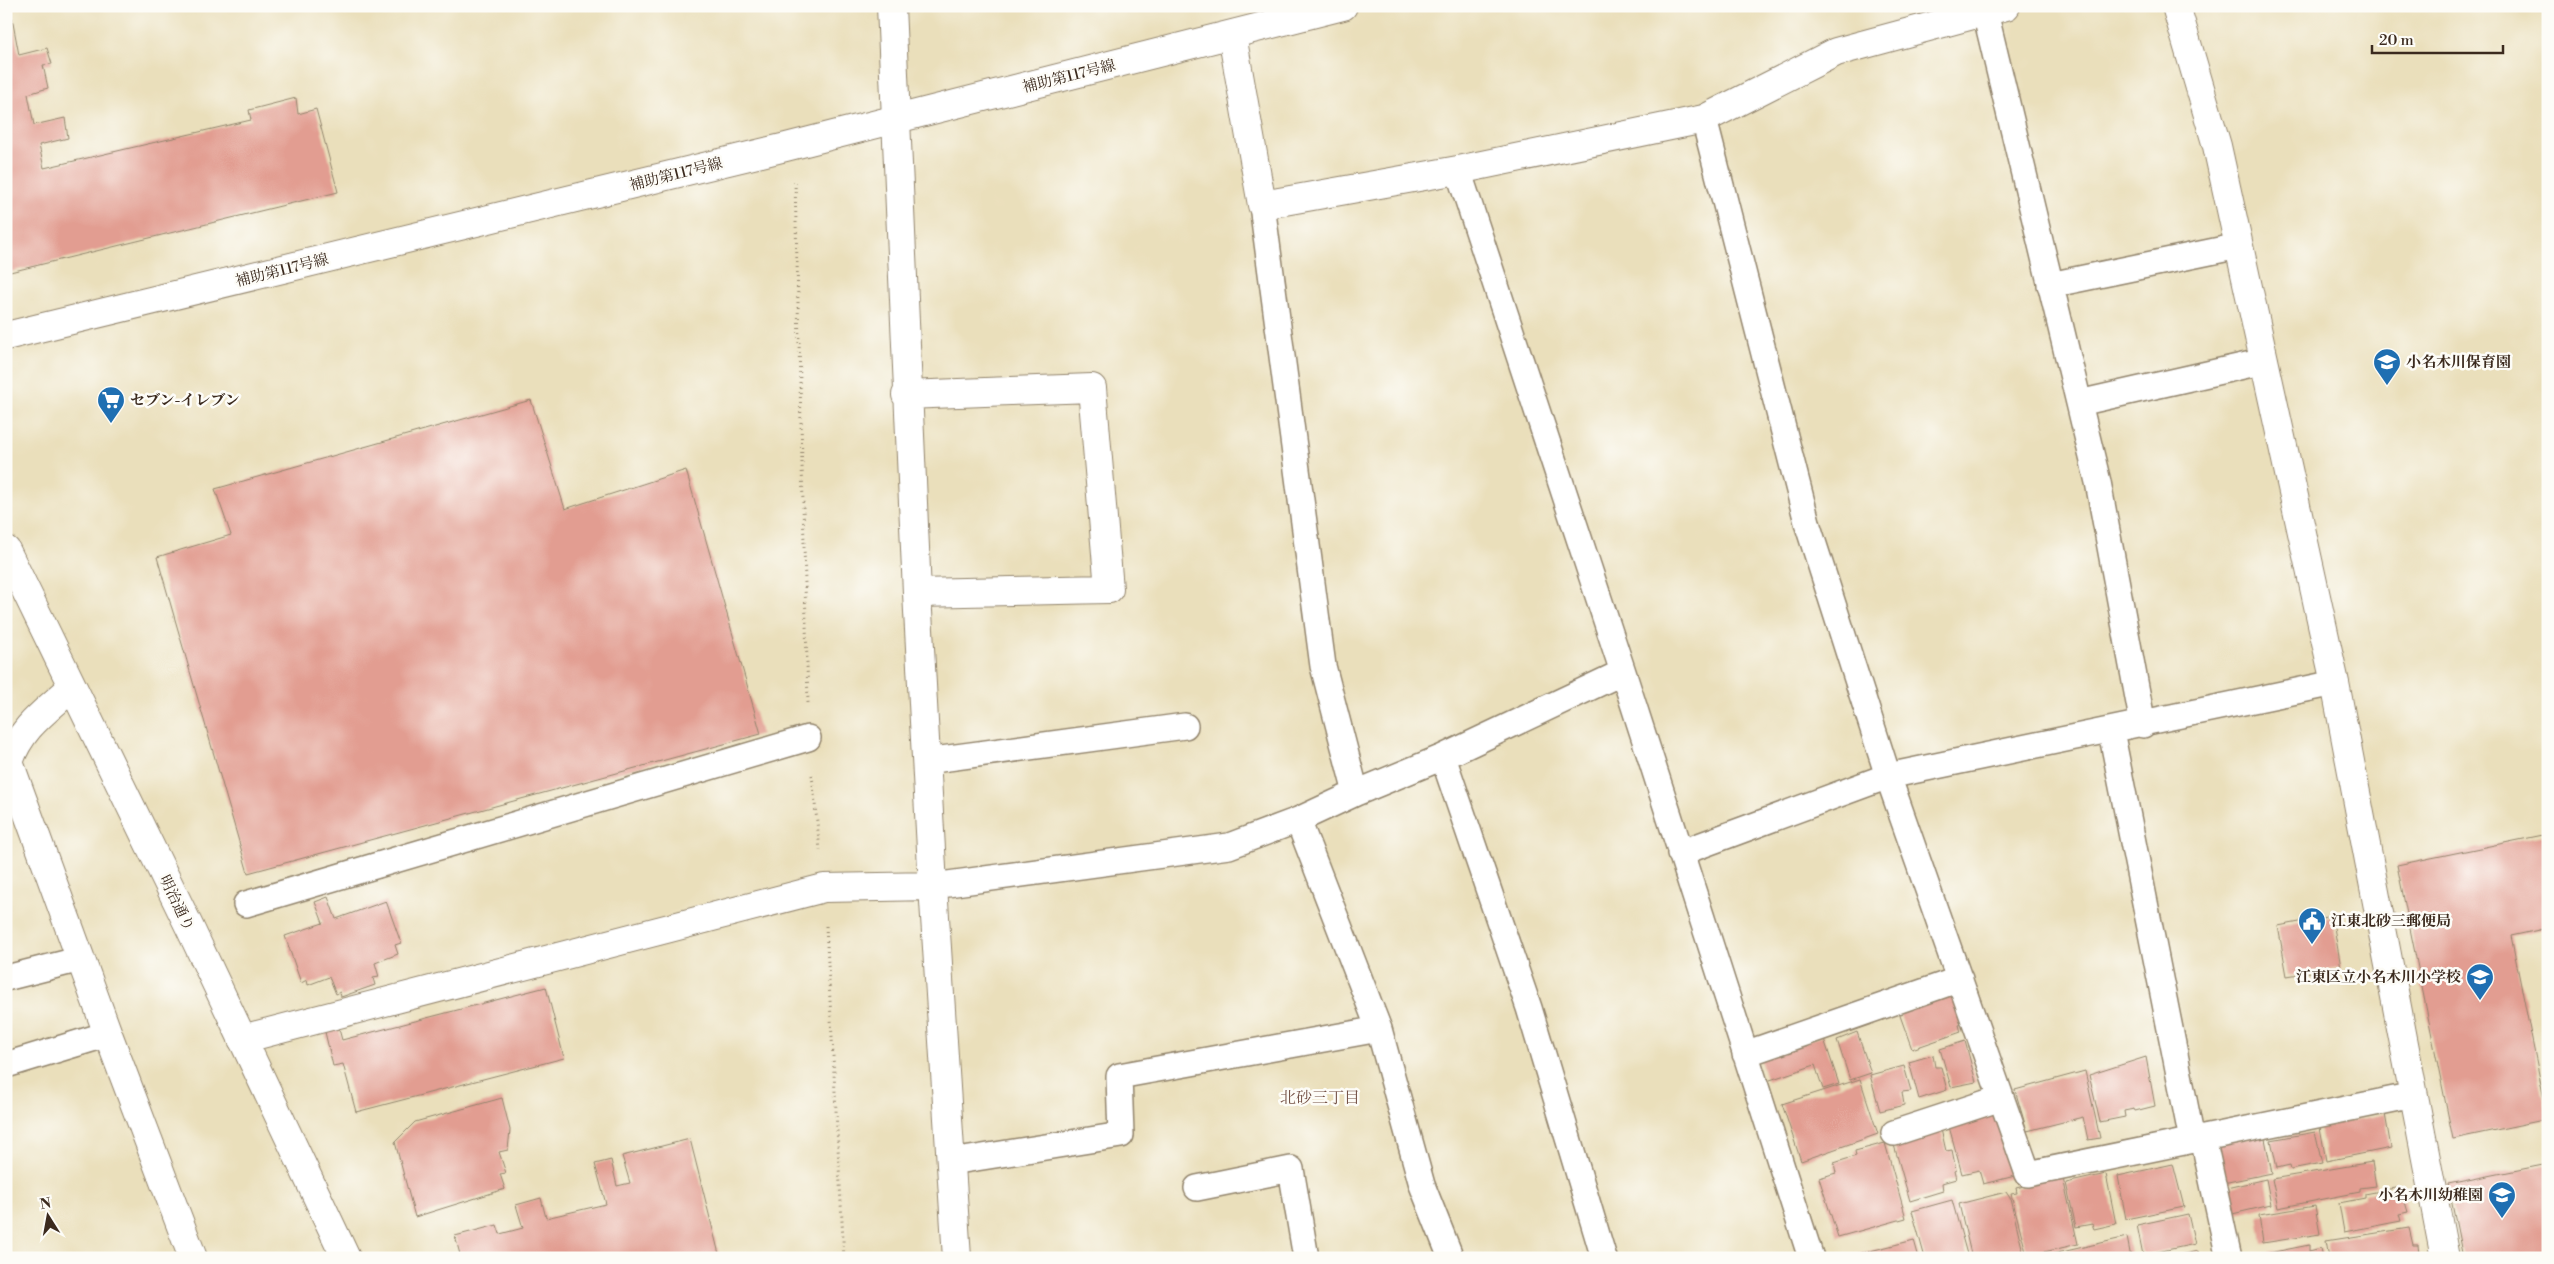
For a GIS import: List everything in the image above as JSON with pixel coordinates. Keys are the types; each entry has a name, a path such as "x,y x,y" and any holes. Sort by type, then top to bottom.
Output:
{"street":[{"path":"891,6 897,119 906,395 933,886 957,1258"},
{"name":"補助第117号線","path":"6,336 897,119 1232,36 1344,6"},
{"path":"2176,6 2216,146 2336,683 2445,1258"},
{"path":"1232,36 1262,205 1458,170 1704,120 1836,52 1996,9"},
{"path":"906,395 1092,388 1109,589 917,593"},
{"name":"明治通り","path":"6,550 346,1258"},
{"path":"71,688 26,729 15,743 9,762 108,1034 193,1258"},
{"path":"242,1039 824,888 933,886"}],"lane":[{"path":"1996,9 2050,285 2098,482 2142,725"},
{"path":"1704,120 1808,526 1888,776 2028,1174 2414,1095"},
{"path":"1458,170 1623,672 1811,1258"},
{"path":"1262,205 1323,666 1356,793"},
{"path":"2050,285 2239,246"},
{"path":"2079,403 2264,361"},
{"path":"933,886 1229,846 1298,820 1356,793 1443,757 1623,672"},
{"path":"1680,853 1888,776 2142,725 2336,683"},
{"path":"926,762 1185,726"},
{"path":"2112,731 2198,1139 2229,1258"},
{"path":"246,904 808,738"},
{"path":"1443,757 1529,1008 1604,1258"},
{"path":"1298,820 1378,1030 1422,1185 1452,1258"},
{"path":"6,978 81,959"},
{"path":"1745,1054 1960,979"},
{"path":"951,1162 1121,1135 1119,1076 1378,1030"},
{"path":"6,1065 108,1034"},
{"path":"1894,1132 2001,1098"},
{"path":"1197,1188 1291,1169 1306,1258"}],"building":[{"path":"12,18 19,55 47,48 52,64 43,65 48,88 28,94 34,125 65,118 68,138 39,145 44,168 251,120 249,110 296,98 298,114 316,109 338,192 6,273 6,19"},
{"path":"531,400 565,509 686,470 761,734 248,873 157,557 231,535 215,489"},
{"name":"江東区立小名木川小学校","path":"2548,834 2548,928 2511,936 2548,1119 2453,1139 2397,865"},
{"path":"328,897 336,919 386,901 401,943 395,945 398,954 375,963 379,977 373,978 375,985 341,997 340,992 336,994 329,977 308,985 307,980 301,983 285,936 323,923 315,902"},
{"path":"2332,916 2341,967 2287,976 2278,926"},
{"path":"546,987 564,1058 356,1112 343,1064 333,1066 325,1032 339,1029 342,1040"},
{"path":"1954,989 1963,1024 1959,1025 1961,1032 1912,1049 1898,1010"},
{"path":"1857,1032 1871,1073 1850,1080 1837,1040"},
{"path":"1823,1036 1839,1084 1823,1089 1815,1065 1767,1081 1758,1054"},
{"path":"1965,1041 1976,1082 1951,1087 1940,1049"},
{"path":"1933,1055 1935,1067 1941,1067 1947,1090 1919,1099 1909,1062"},
{"path":"2146,1057 2155,1106 2135,1111 2134,1109 2124,1111 2125,1117 2100,1122 2089,1075"},
{"path":"1904,1066 1911,1091 1902,1092 1904,1105 1880,1111 1870,1075"},
{"path":"2085,1071 2100,1138 2088,1140 2083,1117 2027,1131 2015,1090"},
{"path":"1860,1079 1878,1134 1801,1161 1782,1104"},
{"path":"502,1098 510,1130 508,1150 499,1152 506,1173 500,1174 505,1189 415,1217 395,1142 415,1122"},
{"path":"2001,1107 2019,1175 1983,1184 1979,1170 1962,1174 1948,1123"},
{"path":"2385,1114 2391,1148 2326,1161 2320,1127"},
{"path":"1941,1129 1946,1151 1952,1150 1956,1179 1942,1183 1943,1191 1910,1201 1894,1145"},
{"path":"2315,1132 2322,1163 2291,1169 2290,1165 2277,1168 2271,1140"},
{"path":"2264,1134 2272,1173 2223,1183 2216,1144"},
{"path":"690,1139 720,1258 461,1258 455,1236 497,1225 500,1234 523,1228 516,1205 541,1198 546,1218 606,1204 595,1164 611,1160 617,1186 630,1183 622,1156"},
{"path":"1885,1143 1906,1218 1838,1237 1819,1178 1836,1173 1834,1163 1856,1156 1855,1151"},
{"path":"2372,1162 2376,1186 2360,1188 2360,1192 2278,1208 2272,1179"},
{"path":"2173,1164 2184,1207 2126,1219 2118,1176"},
{"name":"小名木川幼稚園","path":"2548,1164 2548,1258 2463,1258 2448,1184"},
{"path":"2062,1174 2078,1244 2027,1256 2011,1194 2017,1193 2016,1188 2024,1186 2024,1182"},
{"path":"2106,1174 2116,1224 2094,1229 2092,1224 2076,1227 2066,1183"},
{"path":"2266,1179 2271,1205 2228,1215 2222,1189"},
{"path":"2395,1188 2402,1192 2408,1212 2399,1214 2401,1221 2344,1232 2339,1203 2365,1198 2365,1194"},
{"path":"2006,1192 2010,1198 2024,1256 1972,1258 1959,1204"},
{"path":"1952,1200 1968,1258 1925,1258 1912,1211"},
{"path":"2315,1206 2320,1234 2263,1243 2259,1215"},
{"path":"2188,1214 2195,1244 2143,1255 2137,1225"},
{"path":"2409,1228 2413,1245 2418,1245 2419,1255 2415,1258 2329,1258 2326,1241"},
{"path":"2127,1237 2131,1258 2054,1258 2053,1254"},
{"path":"1914,1240 1919,1258 1846,1258 1846,1257"},
{"path":"2309,1245 2309,1251 2321,1248 2323,1258 2265,1258 2264,1254"},
{"path":"2198,1251 2200,1258 2170,1258 2170,1257"}],"place":[{"name":"小名木川保育園","path":"2387,386"},
{"name":"セブン-イレブン","path":"111,424"},
{"name":"江東北砂三郵便局","path":"2312,945"},
{"name":"江東区立小名木川小学校","path":"2480,1001"},
{"name":"小名木川幼稚園","path":"2502,1219"}],"district":[{"name":"北砂三丁目","path":"1320,1097"}]}
